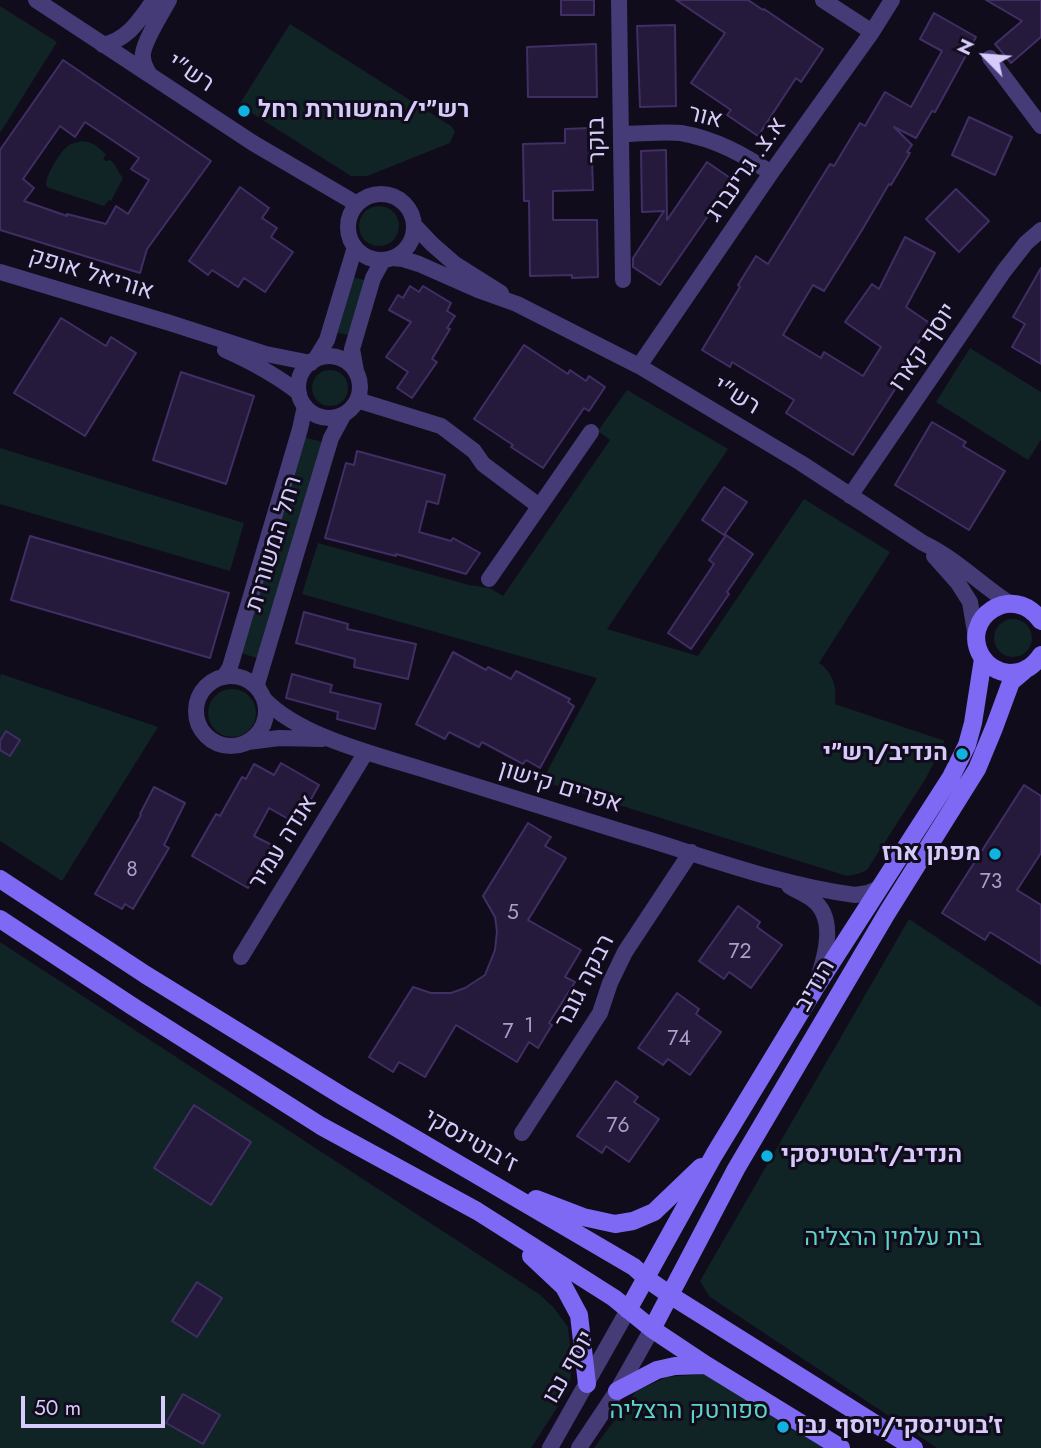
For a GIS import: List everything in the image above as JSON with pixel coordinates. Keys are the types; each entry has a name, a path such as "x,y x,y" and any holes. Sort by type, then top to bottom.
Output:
{"main road":[{"path":"1024,671 1006,673 990,666 978,649 978,628 990,611 1009,603 1023,605 1037,612"},
{"name":"הנדיב","path":"652,1329 743,1158 887,913 977,769 1011,682 1032,666 1041,655"},
{"name":"הנדיב","path":"628,1310 714,1155 814,990 951,777 967,745 984,659"},
{"name":"ז'בוטינסקי","path":"0,879 192,1004 344,1097 634,1267 670,1294 914,1448"},
{"path":"0,919 321,1126 477,1211 614,1297 652,1329 706,1365 841,1448"},
{"path":"496,1185 583,1217 615,1224 633,1221 654,1212 714,1155"},
{"path":"477,1211 546,1268 564,1287 579,1315 587,1384"},
{"path":"617,1391 657,1370 675,1366 706,1365"}],"street":[{"name":"רש\"י","path":"36,0 253,143 357,204"},
{"path":"103,45 121,39 154,0"},
{"path":"150,75 143,55 169,0"},
{"name":"בוקר","path":"619,0 623,280"},
{"path":"823,0 872,32"},
{"name":"א.צ. גרינברג","path":"639,366 892,0"},
{"path":"990,58 1041,125"},
{"name":"אור","path":"621,134 679,133 709,140 740,152 771,173"},
{"path":"355,247 327,340 301,374 299,384 302,400 316,415 335,418 352,408 357,400 360,386 352,349 373,278 388,259 408,246 413,236 412,215 400,199 390,195 370,195 357,204 351,213 348,223 350,238 355,247 367,257 388,259"},
{"name":"רש\"י","path":"414,225 456,264 517,304"},
{"name":"יוסף קארו","path":"850,496 1004,271 1026,243 1041,230"},
{"name":"רש\"י","path":"388,259 403,259 419,264 517,304 639,366 801,463 923,543 940,551 1009,603"},
{"name":"אוריאל אופק","path":"0,272 266,354 313,361"},
{"name":"אוריאל אופק","path":"170,323 280,378 302,400"},
{"path":"313,361 328,356 338,357 351,365 357,373"},
{"name":"רחל המשוררת","path":"224,677 230,667 300,429 302,400"},
{"path":"357,400 441,426 474,452 483,464 539,506"},
{"name":"רחל המשוררת","path":"262,694 257,684 331,439 344,414"},
{"path":"489,579 591,432"},
{"name":"רש\"י","path":"923,543 958,583 970,602 976,638"},
{"path":"235,676 246,679 262,694 266,710 265,721 257,736 248,742 232,747 216,744 206,737 198,724 196,707 202,691 209,683 235,676"},
{"name":"אפרים קישון","path":"262,694 273,708 293,721 332,740 366,752 774,878 855,895 880,888"},
{"name":"אפרים קישון","path":"248,742 288,738 332,740"},
{"name":"אנדה עמיר","path":"240,957 366,752"},
{"name":"רבקה גובר","path":"522,1133 600,1013 610,983 625,952 691,852"},
{"name":"אפרים קישון","path":"774,878 813,900 824,917 827,933 825,955 814,990"},
{"name":"יוסף נבו","path":"550,1448 628,1310"},
{"name":"יוסף נבו","path":"579,1448 617,1391 652,1329"}],"green space":[{"path":"0,6 57,42 0,133"},
{"path":"290,24 451,126 455,131 450,143 367,176 351,176 239,105"},
{"path":"81,141 92,143 100,149 106,155 103,159 110,160 123,178 111,201 104,206 46,185 62,152 69,145"},
{"path":"379,206 387,207 393,212 398,218 398,234 393,240 387,245 379,246 371,245 365,240 360,234 359,226 360,218 365,212 371,207"},
{"path":"350,276 367,281 352,336 335,332"},
{"path":"970,348 1041,392 1041,440 1028,460 936,402"},
{"path":"330,370 343,375 348,388 343,401 330,406 317,401 312,388 317,375"},
{"path":"627,390 728,449 607,629 698,656 804,499 890,552 819,663 828,671 833,681 835,704 945,741 926,778 867,870 847,876 542,781 597,678 302,594 318,543 469,585 490,588 503,596 610,440 598,431"},
{"path":"304,437 322,442 260,659 241,653"},
{"path":"0,448 244,523 230,571 0,504"},
{"path":"1013,619 1026,625 1032,638 1026,651 1013,657 1000,651 994,638 1000,625"},
{"path":"1,674 158,727 62,881 0,841"},
{"path":"232,689 249,696 256,713 249,730 232,737 215,730 208,713 215,696"},
{"name":"בית עלמין הרצליה","path":"909,919 1041,1007 1041,1448 937,1448 710,1297 700,1281"},
{"path":"0,942 539,1294 554,1308 568,1327 572,1365 569,1389 531,1448 0,1448"},
{"name":"ספורטק הרצליה","path":"704,1374 825,1448 594,1448 636,1391 667,1377"}],"building":[{"path":"561,0 594,0 594,15 561,15"},
{"path":"676,0 748,0 823,49 801,82 796,78 758,136 727,115 731,110 691,83 725,33"},
{"path":"986,0 1041,0 1041,37 1011,63 995,44 1022,21"},
{"path":"934,13 976,37 935,112 932,111 916,138 894,127 912,145 907,152 910,153 824,291 813,285 783,335 821,358 824,352 863,376 881,347 845,322 872,284 879,289 905,237 935,253 906,307 931,324 893,380 899,383 853,455 786,413 794,400 732,362 730,367 702,350 756,256 768,264 830,164 834,166 860,123 865,126 885,92 911,107 942,51 920,39"},
{"path":"675,25 676,106 640,107 637,26"},
{"path":"596,44 597,97 528,97 527,47"},
{"path":"63,60 211,161 147,249 140,273 0,230 0,150","holes":["85,122 139,158 131,169 149,180 128,214 116,206 106,224 67,216 24,201 34,188 23,179 60,126 75,137"]},
{"path":"969,117 1012,137 995,175 952,155"},
{"path":"591,128 593,190 553,191 553,220 597,220 598,277 530,276 529,201 524,201 523,144 565,143 565,129"},
{"path":"666,150 667,220 707,162 733,180 660,285 633,267 633,258 664,211 642,212 641,151"},
{"path":"240,187 269,208 262,218 277,228 271,237 293,252 265,292 244,278 238,287 212,270 208,275 189,261"},
{"path":"956,189 989,221 959,252 926,219"},
{"path":"1041,268 1041,364 1012,347 1025,324 1013,317"},
{"path":"410,286 419,292 423,286 451,303 447,311 455,316 432,359 437,362 412,398 397,388 408,372 386,357 411,322 389,310 398,295 403,298"},
{"path":"61,318 106,346 111,337 136,353 85,436 14,393"},
{"path":"524,345 568,374 570,370 586,381 589,376 605,387 589,411 584,408 543,468 474,419"},
{"path":"181,372 254,396 226,484 153,460"},
{"path":"932,422 966,442 963,446 1005,471 969,530 895,485"},
{"path":"357,451 445,475 438,504 427,501 419,532 451,541 453,538 480,553 466,574 325,538 346,463 354,465"},
{"path":"724,487 747,502 724,535 702,520"},
{"path":"726,535 753,554 691,649 668,633 714,564 709,560"},
{"path":"30,536 229,593 210,658 11,600"},
{"path":"304,612 348,624 347,629 416,644 408,679 354,667 355,659 296,643"},
{"path":"453,652 486,670 488,667 511,679 516,671 570,699 568,702 574,706 540,768 526,760 523,764 482,742 479,747 449,732 445,739 416,724"},
{"path":"292,674 332,685 330,692 381,704 375,729 337,719 338,712 286,698"},
{"path":"6,731 20,740 10,756 0,750 0,741"},
{"path":"281,763 319,785 297,824 269,808 254,836 272,845 248,888 192,856 216,814 220,816 242,777 246,779 254,764 274,775"},
{"path":"1024,785 1041,796 1041,853 1017,890 1041,905 1041,964 990,932 985,940 942,913"},
{"path":"154,787 185,803 164,845 169,848 133,909 125,904 122,909 95,894 141,815"},
{"path":"528,823 551,837 545,846 566,858 528,920 581,950 565,977 575,982 549,1023 552,1025 538,1048 529,1042 517,1062 456,1025 425,1077 399,1062 393,1072 369,1057 413,987 431,993 451,993 465,988 485,975 495,950 497,931 495,917 483,896"},
{"path":"738,906 760,922 757,927 782,945 751,988 729,972 724,979 699,961"},
{"path":"677,993 699,1009 696,1014 721,1032 690,1075 668,1059 663,1065 638,1048"},
{"path":"616,1081 638,1097 634,1102 659,1119 629,1162 606,1146 602,1153 577,1136"},
{"path":"194,1105 251,1142 211,1205 154,1168"},
{"path":"197,1282 222,1298 197,1337 172,1321"},
{"path":"183,1394 220,1415 203,1444 166,1423"}],"place":[{"name":"רש״י/המשוררת רחל","path":"244,111"},
{"name":"הנדיב/רש״י","path":"962,754"},
{"name":"מפתן ארז","path":"995,854"},
{"name":"הנדיב/ז׳בוטינסקי","path":"767,1156"},
{"name":"ז׳בוטינסקי/יוסף נבו","path":"783,1427"}]}
